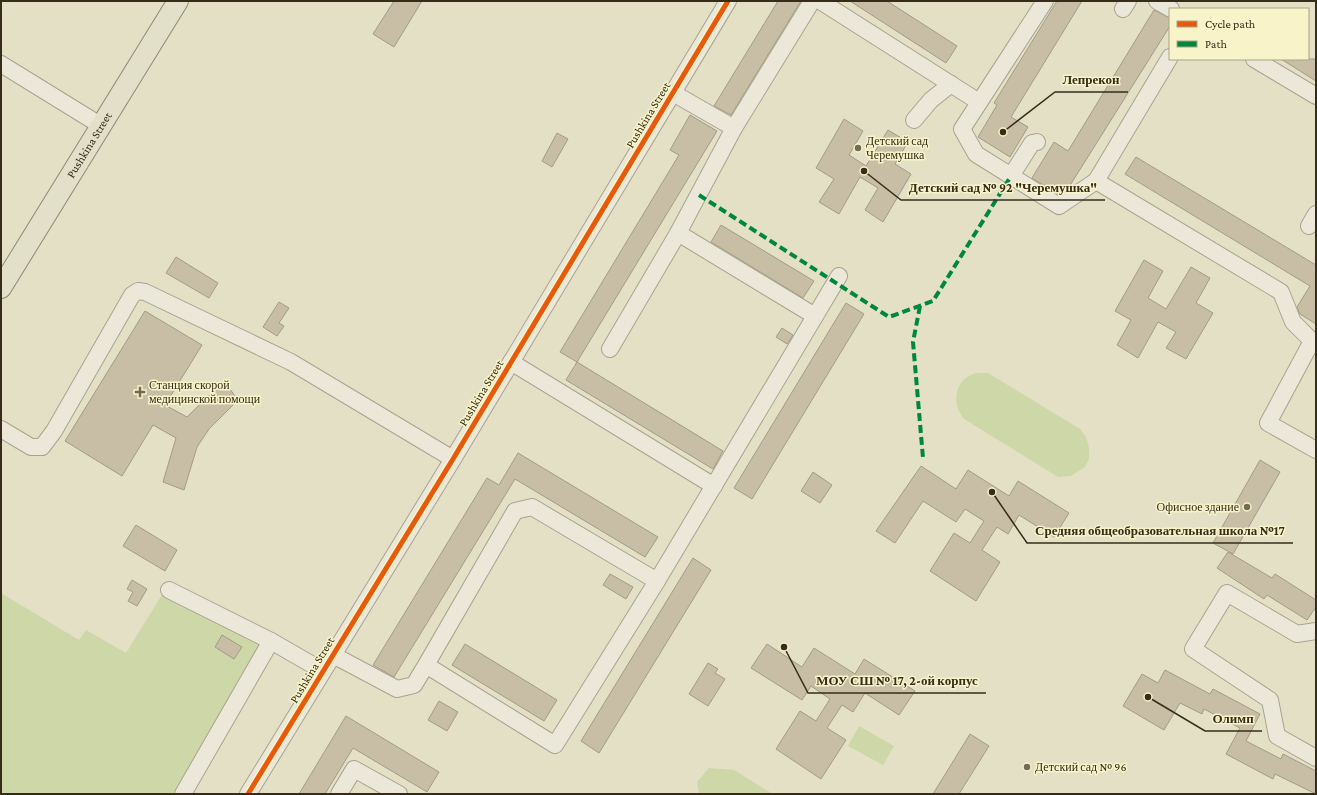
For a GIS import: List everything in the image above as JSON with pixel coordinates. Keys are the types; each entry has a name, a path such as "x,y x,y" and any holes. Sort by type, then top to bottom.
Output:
{"main road":[{"name":"Pushkina Street","path":"1,288 100,125 178,1"}],"street":[{"name":"Pushkina Street","path":"248,794 453,459 728,1"},
{"path":"610,349 678,233 734,128 812,1"},
{"path":"820,1 979,102"},
{"path":"1044,1 962,129 976,154 1059,206 1096,181 1169,59"},
{"path":"1157,1 1169,8"},
{"path":"1256,60 1316,96"},
{"path":"1,64 100,125"},
{"path":"914,120 931,100 951,84"},
{"path":"673,92 734,128"},
{"path":"1011,176 1032,143 1037,142"},
{"path":"1096,181 1281,292 1293,322 1312,341 1268,423 1316,450"},
{"path":"678,233 815,316"},
{"path":"426,665 555,746 657,581 839,276"},
{"path":"1,429 31,447 42,447 54,431 132,295 138,292 145,292 291,362 453,459"},
{"path":"511,362 714,486"},
{"path":"333,654 397,689 414,685 515,510 532,507 657,581"},
{"path":"169,590 272,641 323,671"},
{"path":"1316,631 1297,634 1226,593 1193,649 1270,700 1277,736 1316,758"},
{"path":"183,794 272,641"},
{"path":"339,794 354,769 399,794"}],"green space":[{"path":"976,373 988,373 1080,429 1086,437 1089,447 1089,459 1085,467 1071,476 1058,477 964,419 957,406 957,392 963,380"},
{"path":"1,593 79,640 86,630 126,653 163,593 261,643 173,794 1,794"},
{"path":"859,726 894,746 883,765 848,746"},
{"path":"709,768 734,770 773,794 699,794 697,782"}],"building":[{"path":"394,1 422,1 394,47 373,34"},
{"path":"778,1 801,1 731,115 714,106"},
{"path":"850,1 887,1 957,46 946,63"},
{"path":"1057,1 1082,1 1011,117 1028,127 1010,157 978,137 997,105 994,103"},
{"path":"1154,10 1169,18 1169,28 1069,187 1059,195 1032,178 1054,142 1068,151"},
{"path":"1316,59 1316,81 1283,60"},
{"path":"690,115 717,131 577,362 560,352 679,155 670,150"},
{"path":"844,119 863,131 849,155 866,166 888,130 908,142 895,164 911,174 883,222 865,210 878,188 860,177 839,214 819,202 834,179 816,168"},
{"path":"557,133 568,139 552,167 542,161"},
{"path":"1136,157 1316,265 1316,324 1300,314 1297,307 1310,286 1125,174"},
{"path":"721,225 814,281 803,298 711,242"},
{"path":"176,257 218,283 209,298 166,273"},
{"path":"1144,260 1163,271 1148,298 1166,309 1191,267 1210,278 1196,303 1213,313 1186,359 1166,348 1176,332 1158,322 1138,358 1117,345 1131,320 1115,311"},
{"path":"279,302 289,308 279,323 284,326 277,336 263,327"},
{"path":"846,303 864,314 752,499 734,488"},
{"path":"145,311 202,345 165,405 187,417 224,381 238,400 209,429 197,447 184,490 163,482 176,438 153,425 122,476 65,441"},
{"path":"782,328 793,335 787,344 776,337"},
{"path":"577,362 723,451 713,469 566,380"},
{"path":"518,453 658,537 645,557 515,479 394,677 373,665 487,478 499,485"},
{"name":"Офисное здание","path":"1260,460 1280,472 1233,554 1213,543"},
{"path":"921,466 956,489 968,470 1009,496 1018,481 1069,513 1054,537 1019,515 1008,534 997,527 982,550 1000,562 976,601 930,571 954,533 970,543 984,521 965,509 956,522 923,501 895,543 876,531"},
{"path":"813,472 832,485 820,503 801,491"},
{"path":"136,525 177,550 165,571 123,546"},
{"path":"1228,552 1272,578 1275,574 1316,600 1316,607 1307,620 1267,595 1264,599 1217,568"},
{"path":"693,558 711,570 599,753 581,741"},
{"path":"610,574 633,587 626,599 603,585"},
{"path":"132,580 147,589 137,606 128,601 133,592 127,589"},
{"path":"222,635 242,647 234,659 215,647"},
{"path":"465,644 557,700 544,721 452,665"},
{"path":"767,644 802,667 814,648 855,674 864,659 915,691 899,715 865,693 853,712 842,705 827,728 846,740 821,779 776,749 800,711 816,721 830,699 811,686 802,700 751,668"},
{"path":"708,663 718,669 715,673 725,679 708,706 689,694"},
{"path":"1165,670 1210,694 1213,689 1260,714 1246,741 1281,759 1283,754 1316,771 1316,794 1275,774 1273,779 1226,754 1240,728 1204,709 1202,714 1180,703 1164,730 1123,706 1142,674 1158,683"},
{"path":"439,701 458,712 447,731 428,720"},
{"path":"346,716 439,772 427,792 353,748 325,794 299,794"},
{"path":"970,734 989,746 959,794 933,794"}],"marked path":[{"path":"699,195 889,317 933,301 1011,176"},
{"path":"920,306 913,342 923,458"}],"cycle path":[{"path":"248,794 453,459 728,1"}],"place":[{"name":"Лепрекон","path":"1003,132"},
{"name":"Детский сад Черемушка","path":"858,148"},
{"name":"Детский сад № 92 \"Черемушка\"","path":"864,171"},
{"name":"Станция скорой медицинской помощи","path":"140,392"},
{"name":"Средняя общеобразовательная школа №17","path":"992,492"},
{"name":"Офисное здание","path":"1247,507"},
{"name":"МОУ СШ № 17, 2-ой корпус","path":"784,647"},
{"name":"Олимп","path":"1148,697"},
{"name":"Детский сад № 96","path":"1027,767"}]}
